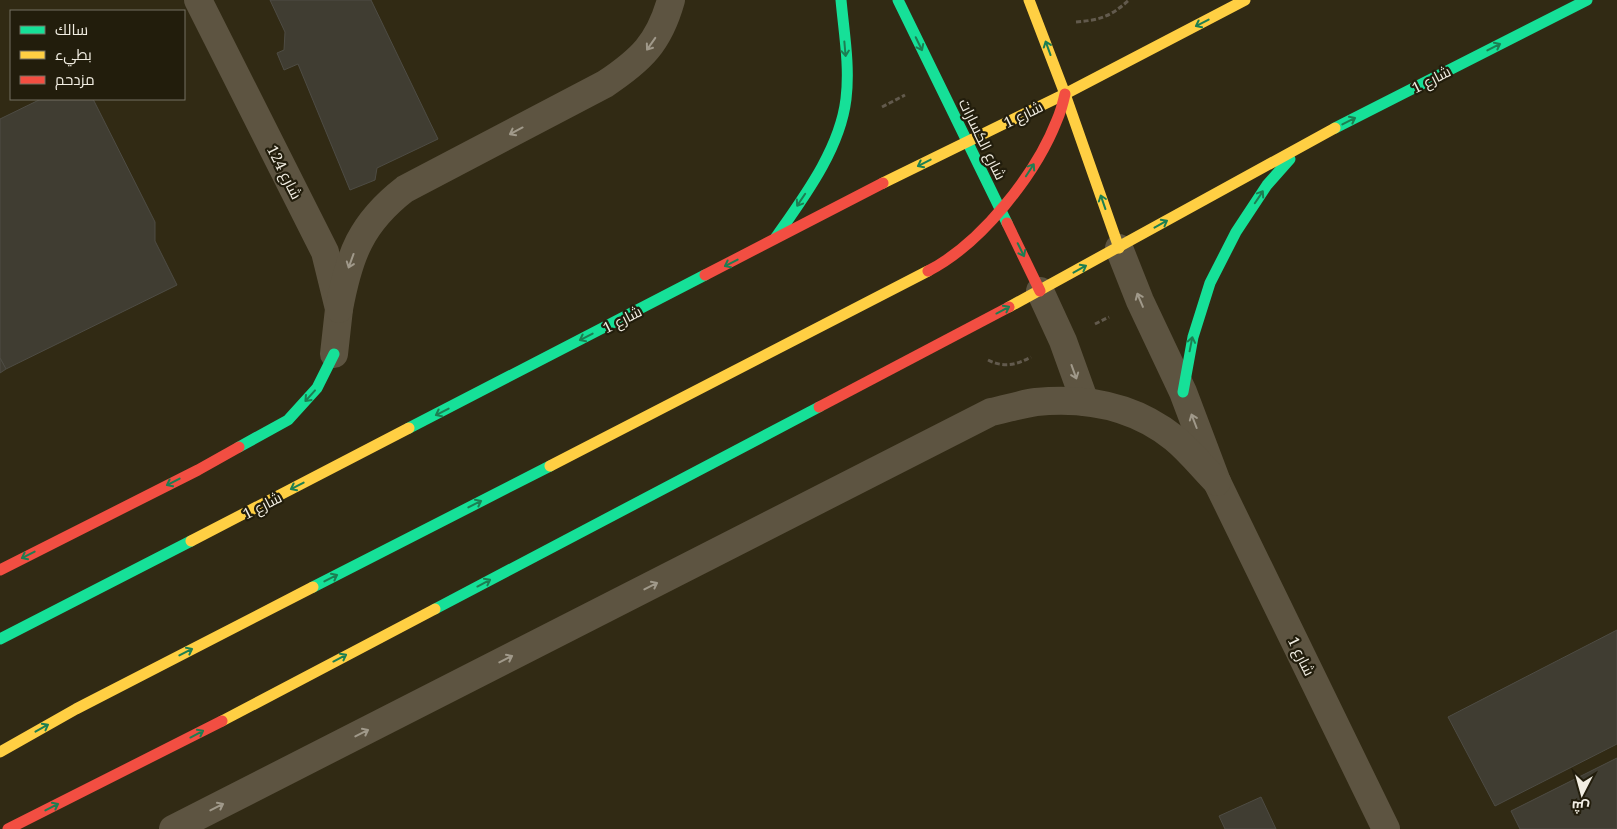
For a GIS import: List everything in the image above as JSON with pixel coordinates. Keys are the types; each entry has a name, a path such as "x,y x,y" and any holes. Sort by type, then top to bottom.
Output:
{"street":[{"name":"شارع 124","path":"198,0 325,252 339,309 334,354"},
{"path":"339,309 345,277 356,246 373,218 388,202 405,189 605,84 630,68 651,46 666,20 671,0"},
{"path":"774,240 816,178 836,137 846,100 847,65 841,0"},
{"name":"شارع الكسارات","path":"898,0 1040,291"},
{"path":"1029,0 1065,94 1119,248"},
{"name":"شارع 1","path":"0,639 774,240 967,141 1065,94 1245,0"},
{"name":"شارع 1","path":"8,829 200,732 1040,291 1305,142 1587,0"},
{"path":"0,752 76,709 934,268 956,254 981,232 1022,182 1041,153 1057,123 1065,94"},
{"path":"1182,392 1193,336 1213,278 1236,232 1267,185 1305,142"},
{"name":"شارع 1","path":"1119,248 1140,301 1182,392 1218,482 1386,829"},
{"path":"1040,291 1063,341 1085,402"},
{"path":"0,570 198,470 288,420 317,388 334,354"},
{"name":"شارع 1","path":"173,829 991,412 1035,403 1070,401 1107,405 1145,418 1175,439 1218,482"}],"path":[{"path":"1039,26 1100,20 1118,10 1129,0"},
{"path":"880,115 882,107 936,78"}],"shaded area":[{"path":"0,0 1617,0 1617,829 0,829"}],"building":[{"path":"270,0 371,0 438,139 377,168 375,180 350,190 298,64 284,70 277,53 284,50 285,32"},
{"path":"39,100 94,100 155,222 155,241 177,285 6,369 0,358 0,119"},
{"path":"0,358 6,369 0,373"},
{"path":"1617,630 1617,744 1495,806 1448,717"},
{"path":"1617,758 1617,829 1520,829 1511,811"},
{"path":"1261,797 1276,829 1225,829 1219,816"}],"traffic: fast":[{"path":"776,237 809,189 829,154 842,118 846,99 847,74 841,0"},
{"path":"898,0 1007,223"},
{"path":"1335,128 1587,0"},
{"path":"1183,392 1193,337 1210,283 1236,232 1267,185 1290,159"},
{"path":"409,428 705,275"},
{"path":"239,447 288,420 317,388 334,354"},
{"path":"435,609 819,407"},
{"path":"313,587 550,466"},
{"path":"0,639 191,541"}],"traffic: slow":[{"path":"1029,0 1065,94 1119,248"},
{"path":"883,183 1065,94 1245,0"},
{"path":"1009,307 1335,128"},
{"path":"550,466 928,271"},
{"path":"191,541 409,428"},
{"path":"0,752 76,709 313,587"},
{"path":"222,721 435,609"}],"traffic: jam":[{"path":"928,271 968,244 1004,206 1021,184 1048,141 1060,113 1065,94"},
{"path":"705,275 883,183"},
{"path":"1007,223 1040,291"},
{"path":"819,407 1009,307"},
{"path":"0,570 198,470 239,447"},
{"path":"8,829 222,721"}]}
